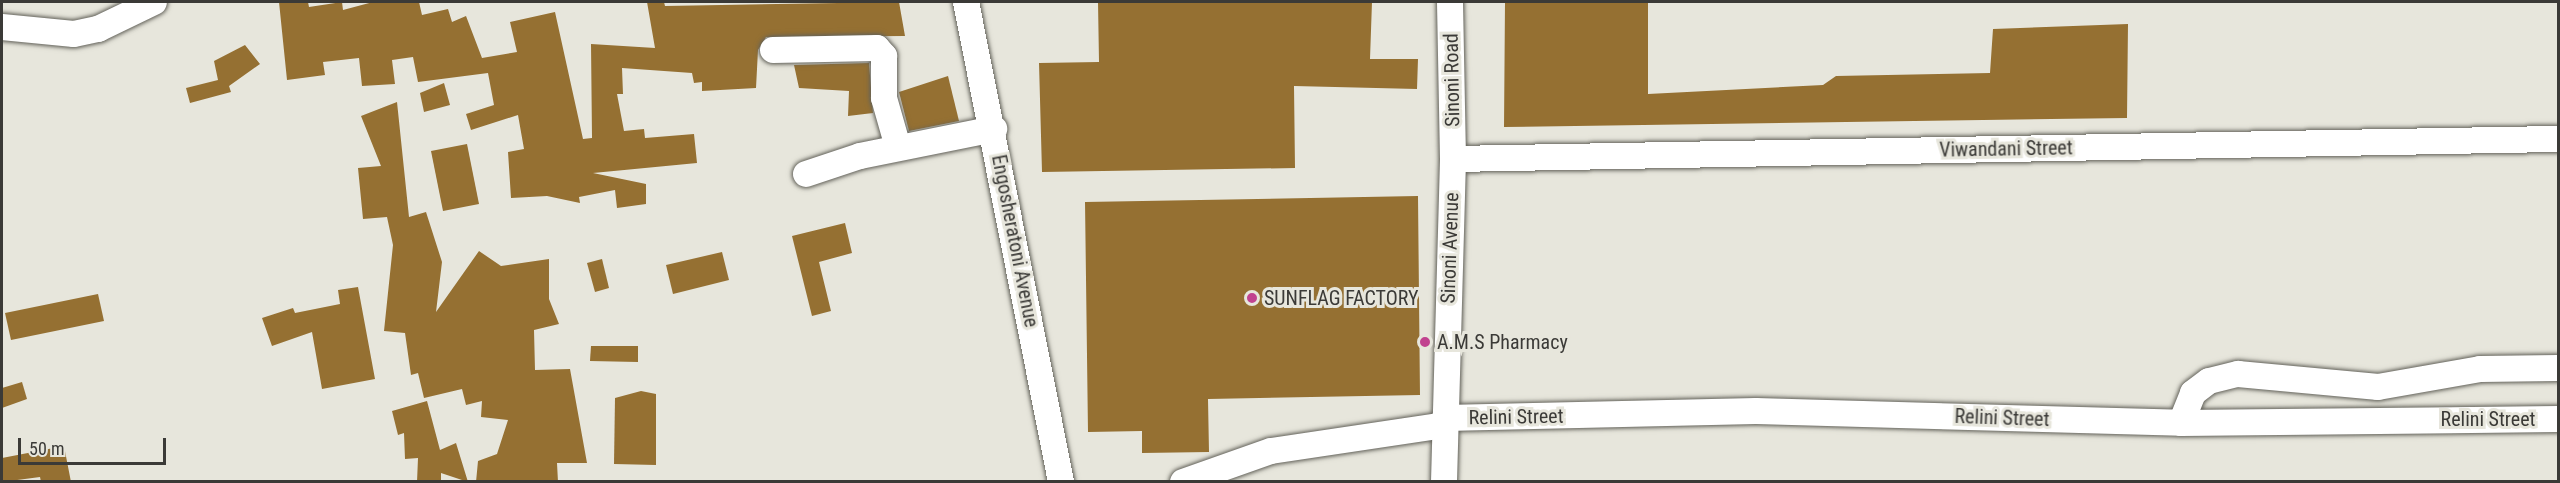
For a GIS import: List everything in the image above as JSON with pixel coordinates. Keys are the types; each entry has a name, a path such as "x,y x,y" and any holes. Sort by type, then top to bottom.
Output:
{"street":[{"path":"2,27 74,34 98,29 154,2"},
{"name":"Engosheratoni Avenue","path":"966,2 994,129 1061,482"},
{"name":"Sinoni Road","path":"1450,2 1453,159"},
{"path":"773,50 878,48 884,56 884,98 898,147"},
{"path":"806,174 898,147 994,129"},
{"name":"Viwandani Street","path":"1453,159 2559,139"},
{"name":"Sinoni Avenue","path":"1444,482 1453,159"},
{"path":"2181,423 2193,393 2209,381 2238,374 2378,387 2480,369 2559,368"},
{"name":"Relini Street","path":"1445,422 1756,411 2181,423 2559,419"},
{"path":"1183,482 1271,451 1445,422"}],"building":[{"path":"279,2 308,2 309,7 342,2 343,10 373,2 419,2 422,15 448,9 452,22 466,16 482,58 517,52 510,22 555,12 583,139 592,138 591,44 655,48 647,2 664,2 665,6 899,2 905,36 766,37 758,50 756,88 702,91 702,82 694,83 692,73 622,68 623,94 617,94 624,131 644,129 645,138 694,134 697,163 593,173 646,184 646,204 617,208 615,190 579,197 580,203 547,196 511,198 508,152 524,149 518,115 471,130 466,114 494,105 488,73 418,82 413,57 392,60 395,84 362,86 359,58 323,62 325,75 287,80"},
{"path":"1098,2 1372,2 1370,59 1418,59 1417,89 1294,86 1295,168 1042,172 1039,63 1099,62"},
{"path":"1505,2 1648,2 1648,94 1823,85 1836,76 1990,73 1993,29 2128,24 2127,118 1504,127"},
{"path":"245,45 260,64 229,86 231,92 190,103 186,88 218,80 214,61"},
{"path":"869,63 873,113 848,116 849,91 799,88 794,65"},
{"path":"948,76 959,121 909,131 899,92"},
{"path":"444,83 450,105 424,112 420,93"},
{"path":"397,102 409,217 426,212 442,262 436,312 479,251 501,266 549,259 549,299 559,324 534,330 535,370 570,369 587,463 557,463 558,482 476,482 478,461 497,454 508,420 481,417 482,401 466,405 462,389 424,398 418,373 411,375 405,333 384,331 393,245 387,217 363,219 358,168 381,166 361,116"},
{"path":"467,144 479,204 443,211 431,151"},
{"name":"SUNFLAG FACTORY","path":"1418,196 1420,395 1208,399 1209,452 1142,453 1142,431 1088,432 1085,202"},
{"path":"845,223 852,253 819,262 831,311 812,316 792,236"},
{"path":"722,252 729,280 673,294 666,265"},
{"path":"602,259 609,288 595,292 587,263"},
{"path":"358,287 375,379 322,389 312,332 272,346 262,318 293,308 295,313 340,304 338,290"},
{"path":"98,294 104,321 11,340 5,313"},
{"path":"591,346 638,346 638,362 590,361"},
{"path":"22,382 27,399 2,408 2,388"},
{"path":"641,391 656,394 656,465 614,464 615,398"},
{"path":"427,401 440,450 456,443 468,482 441,473 441,482 417,482 418,458 405,459 404,433 398,435 392,411"},
{"path":"64,446 71,482 41,482 40,477 2,482 2,458"}],"place":[{"name":"SUNFLAG FACTORY","path":"1252,298"},
{"name":"A.M.S Pharmacy","path":"1425,342"}]}
